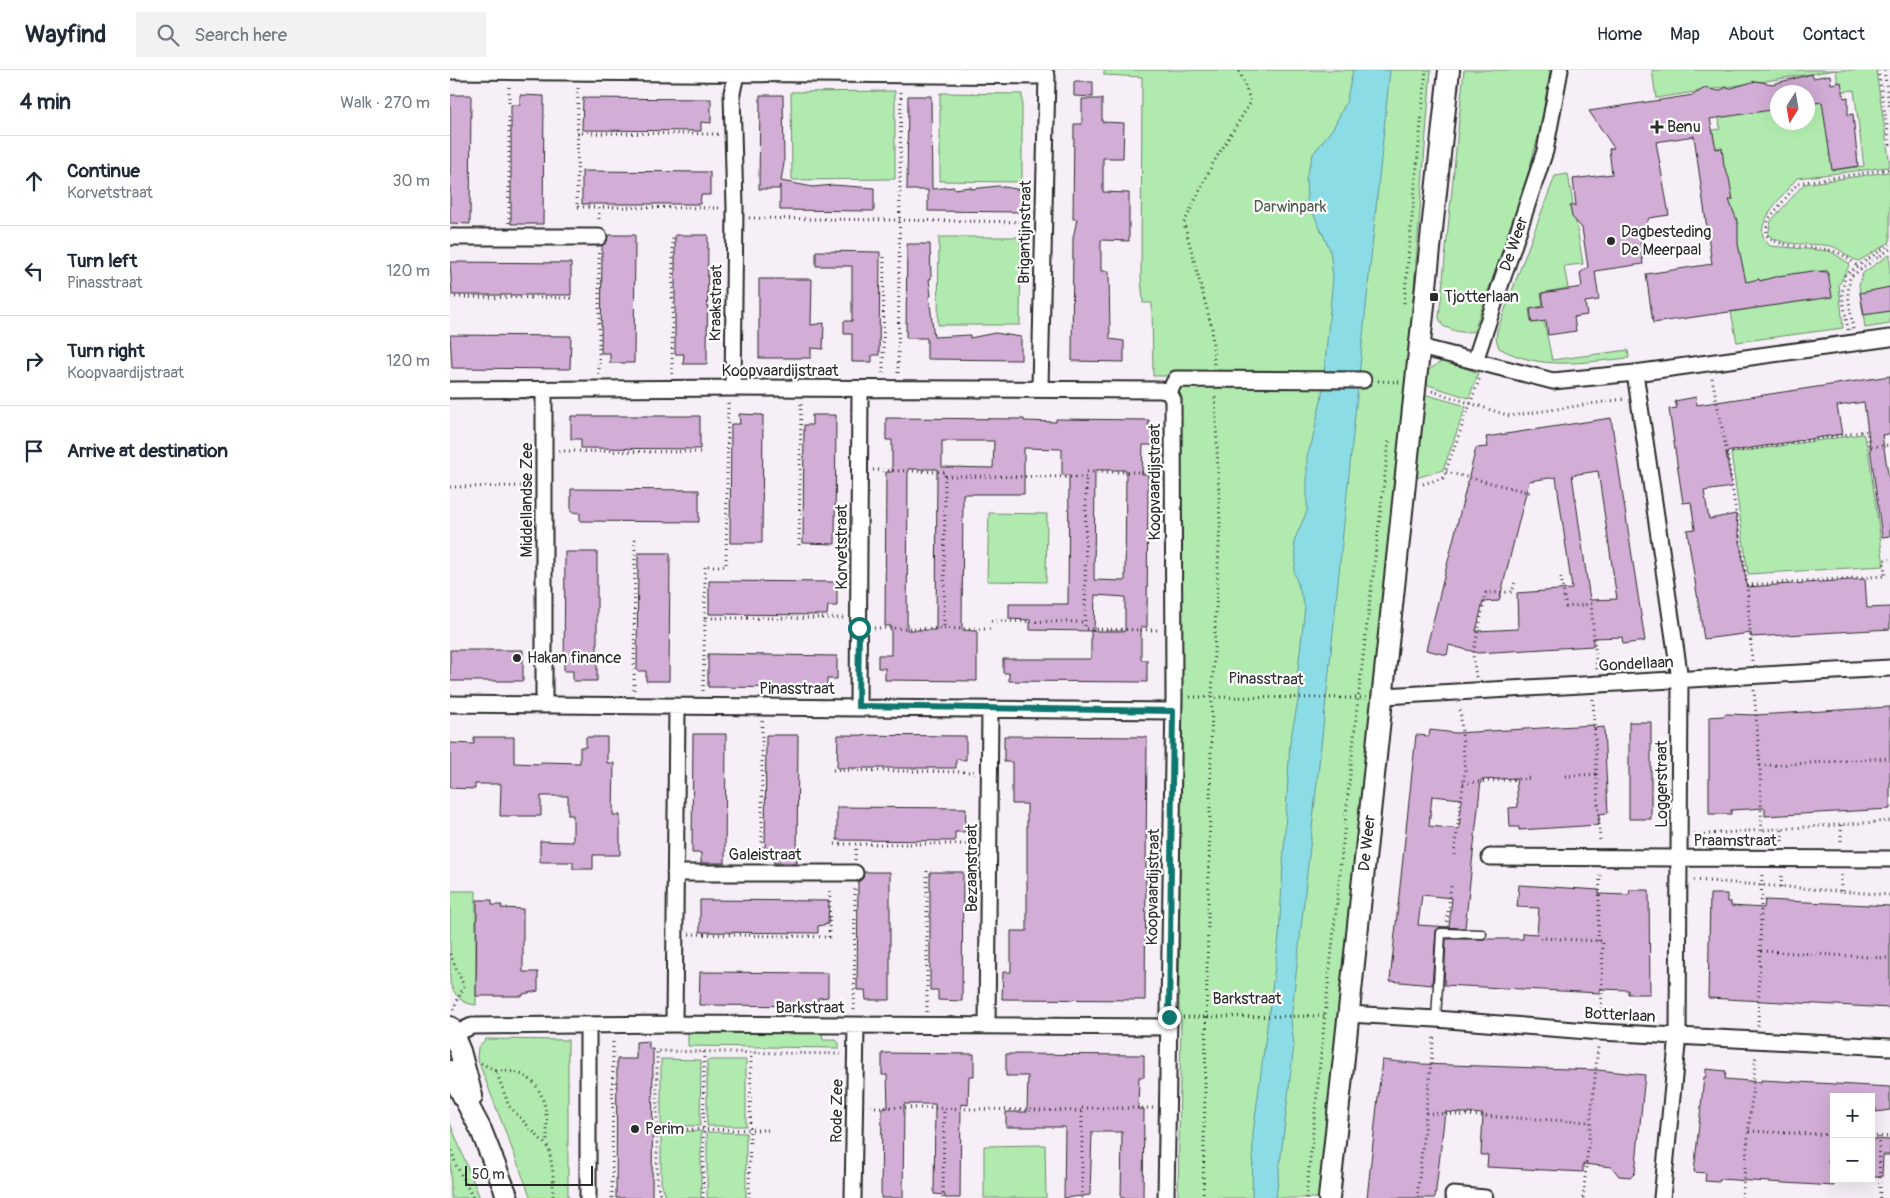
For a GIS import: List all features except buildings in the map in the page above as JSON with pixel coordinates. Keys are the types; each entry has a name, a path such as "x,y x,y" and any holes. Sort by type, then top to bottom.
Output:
{"street":[{"name":"De Weer","path":"1329,1198 1384,696 1449,70"},
{"name":"De Weer","path":"1480,362 1545,151 1560,70"},
{"path":"450,71 606,71 736,74 900,74 919,72"},
{"name":"Brigantijnstraat","path":"919,72 1047,76 1040,388"},
{"name":"Kraakstraat","path":"730,388 735,213 732,93 736,74"},
{"path":"450,238 600,237"},
{"path":"1420,347 1553,380 1635,373 1890,338"},
{"name":"Loggerstraat","path":"1635,373 1680,679 1678,1035 1662,1198"},
{"path":"1170,392 1176,379 1363,380"},
{"name":"Koopvaardijstraat","path":"544,390 1040,388 1161,390 1170,392 1173,400 1173,704 1166,1198"},
{"name":"Korvetstraat","path":"858,706 860,389"},
{"path":"450,390 544,390"},
{"name":"Middellandse Zee","path":"544,390 544,703"},
{"name":"Gondellaan","path":"1384,696 1890,668"},
{"name":"Pinasstraat","path":"450,704 544,703 677,707 858,706 990,710 1173,704"},
{"path":"674,1024 677,707"},
{"name":"Bezaanstraat","path":"987,1026 990,710"},
{"name":"Praamstraat","path":"1490,857 1761,860 1890,859"},
{"name":"Galeistraat","path":"675,873 855,874"},
{"name":"Botterlaan","path":"1348,1014 1600,1032 1890,1047"},
{"name":"Barkstraat","path":"453,1033 472,1026 674,1024 987,1026 1169,1022"},
{"path":"588,1026 588,1198"},
{"name":"Rode Zee","path":"852,1198 855,1026"},
{"path":"453,1033 481,1130 508,1198"},
{"path":"450,1071 481,1130"},
{"path":"1453,1195 1485,1198"}],"lane":[{"path":"1436,1019 1441,933 1482,934"}],"path":[{"path":"1204,1198 1212,696 1220,523 1212,328 1184,223 1213,163 1250,102 1239,70"},
{"path":"1403,313 1426,70"},
{"path":"1878,70 1890,144"},
{"path":"1884,70 1890,110"},
{"path":"506,71 508,237"},
{"path":"578,72 577,207 900,220 1043,222"},
{"path":"890,389 900,220 900,74"},
{"path":"577,133 732,134"},
{"path":"1856,265 1845,256 1831,250 1776,244 1766,235 1768,220 1798,183 1890,169"},
{"path":"599,389 600,208"},
{"path":"672,389 673,235"},
{"path":"1853,343 1842,294 1845,275 1856,265 1890,244"},
{"path":"1853,343 1848,294 1850,277 1890,249"},
{"path":"884,253 890,389"},
{"path":"450,297 575,298"},
{"path":"1405,489 1443,478 1471,404 1480,362"},
{"path":"1710,362 1748,585 1760,766 1761,860"},
{"path":"1363,380 1396,381 1510,416 1638,397"},
{"path":"1395,391 1396,381"},
{"path":"703,707 705,566 726,566 730,388"},
{"path":"799,545 801,388"},
{"path":"1306,1198 1358,699 1390,431"},
{"path":"1727,453 1867,431 1869,448 1890,445"},
{"path":"545,451 704,452"},
{"path":"860,470 945,472 944,628"},
{"path":"1173,472 1086,472 1085,622 1085,629 1173,630"},
{"path":"1446,472 1532,493"},
{"path":"945,476 1086,477"},
{"path":"450,487 545,486"},
{"path":"634,706 635,536"},
{"path":"1748,585 1886,576 1884,560 1890,559"},
{"path":"1561,577 1566,608 1590,604 1595,684 1601,858 1598,941"},
{"path":"1478,690 1472,655 1486,593 1512,592 1515,582"},
{"path":"705,618 991,629"},
{"path":"991,621 1085,622"},
{"path":"1454,855 1465,771 1458,691"},
{"name":"Pinasstraat","path":"1173,704 1212,696 1292,696 1358,699"},
{"path":"762,706 762,873"},
{"path":"1760,766 1888,758"},
{"path":"833,770 990,772"},
{"path":"1565,776 1598,774"},
{"path":"1464,783 1531,778"},
{"path":"1679,835 1890,822"},
{"path":"835,844 990,844"},
{"path":"855,1026 856,845"},
{"path":"927,870 927,1026"},
{"path":"674,934 829,937 830,873"},
{"path":"1679,878 1890,895"},
{"path":"1445,933 1451,885"},
{"path":"1540,938 1603,941 1600,1032 1589,1122 1583,1198"},
{"path":"1760,952 1887,958"},
{"path":"450,954 464,986 453,1033 496,1072 509,1106 546,1145"},
{"name":"Barkstraat","path":"1169,1022 1207,1017 1325,1016"},
{"path":"1417,1198 1436,1019"},
{"path":"612,1198 613,1025"},
{"path":"662,1198 657,1183 658,1051 856,1054"},
{"path":"703,1198 704,1052"},
{"path":"749,1198 751,1052"},
{"path":"496,1072 513,1070 526,1075 538,1088 546,1105 546,1145 553,1173 553,1198"},
{"path":"855,1107 1082,1110 1082,1108 1168,1108"},
{"path":"943,1198 944,1108"},
{"path":"1082,1110 1082,1198"},
{"path":"1426,1113 1589,1122"},
{"path":"657,1129 770,1130"},
{"path":"1749,1131 1830,1135"},
{"path":"1875,1136 1890,1137"},
{"path":"1879,1137 1880,1198"},
{"path":"450,1146 456,1164 473,1198"}],"green space":[{"name":"Darwinpark","path":"1104,70 1431,70 1406,391 1322,1198 1178,1198 1181,1023 1179,1011 1182,686 1179,382 1174,376 1153,376 1152,303 1143,303 1141,277 1142,77 1104,75"},
{"path":"1464,70 1550,70 1538,136 1508,235 1474,331 1462,332 1443,326 1439,318"},
{"path":"1652,70 1836,70 1656,98"},
{"path":"1836,70 1876,70 1890,165 1888,167 1797,178 1769,214 1763,229 1764,237 1770,246 1830,251 1850,264 1839,285 1843,328 1737,342 1731,312 1831,295 1827,270 1740,284 1719,147 1714,148 1713,130 1720,129 1719,117 1770,109 1770,130 1815,130 1815,103 1826,101 1836,170 1864,166 1854,90 1839,92"},
{"path":"895,91 895,179 792,180 791,92"},
{"path":"940,93 1022,94 1022,182 940,181"},
{"path":"1890,173 1890,242 1859,261 1831,246 1782,242 1768,235 1771,221 1804,184"},
{"path":"1568,174 1583,264 1564,266 1568,288 1541,293 1543,306 1529,309 1531,323 1544,321 1552,360 1628,350 1629,358 1579,363 1530,360 1499,348 1496,339 1497,331 1555,176"},
{"path":"939,237 1021,237 1020,325 938,325"},
{"path":"1890,254 1890,324 1865,328 1859,285 1863,273"},
{"path":"1444,360 1478,373 1469,398 1425,384 1427,371"},
{"path":"1424,394 1466,406 1443,470 1416,478"},
{"path":"1863,434 1868,448 1884,566 1748,574 1731,453"},
{"path":"989,513 1047,514 1046,582 987,581"},
{"path":"450,891 476,891 476,1005 463,1001 454,992 450,983"},
{"path":"688,1033 822,1033 823,1040 836,1040 839,1043 839,1048 688,1046"},
{"path":"486,1039 568,1040 568,1198 531,1198 477,1058 478,1047"},
{"path":"661,1059 701,1060 700,1126 661,1125"},
{"path":"707,1060 746,1060 746,1126 707,1126"},
{"path":"450,1123 480,1198 451,1198"},
{"path":"701,1131 701,1198 667,1198 661,1183 661,1132"},
{"path":"707,1132 746,1133 746,1198 707,1198"},
{"path":"1045,1145 1046,1198 984,1198 984,1146"}],"water":[{"path":"1353,70 1390,70 1327,691 1291,1020 1294,1045 1276,1198 1252,1198 1253,1133 1279,936 1290,742 1300,691 1297,678 1305,607 1294,572 1296,558 1294,541 1307,511 1307,456 1312,442 1322,395 1333,277 1330,250 1307,200 1306,178 1313,154 1333,128 1346,103"}],"place":[{"name":"Benu","path":"1657,127"},
{"name":"Dagbesteding De Meerpaal","path":"1611,241"},
{"name":"Tjotterlaan","path":"1434,297"},
{"name":"Hakan finance","path":"517,658"},
{"name":"Perim","path":"635,1129"}],"route":[{"path":"859,628 858,706 990,710 1173,711 1169,1017"}]}
